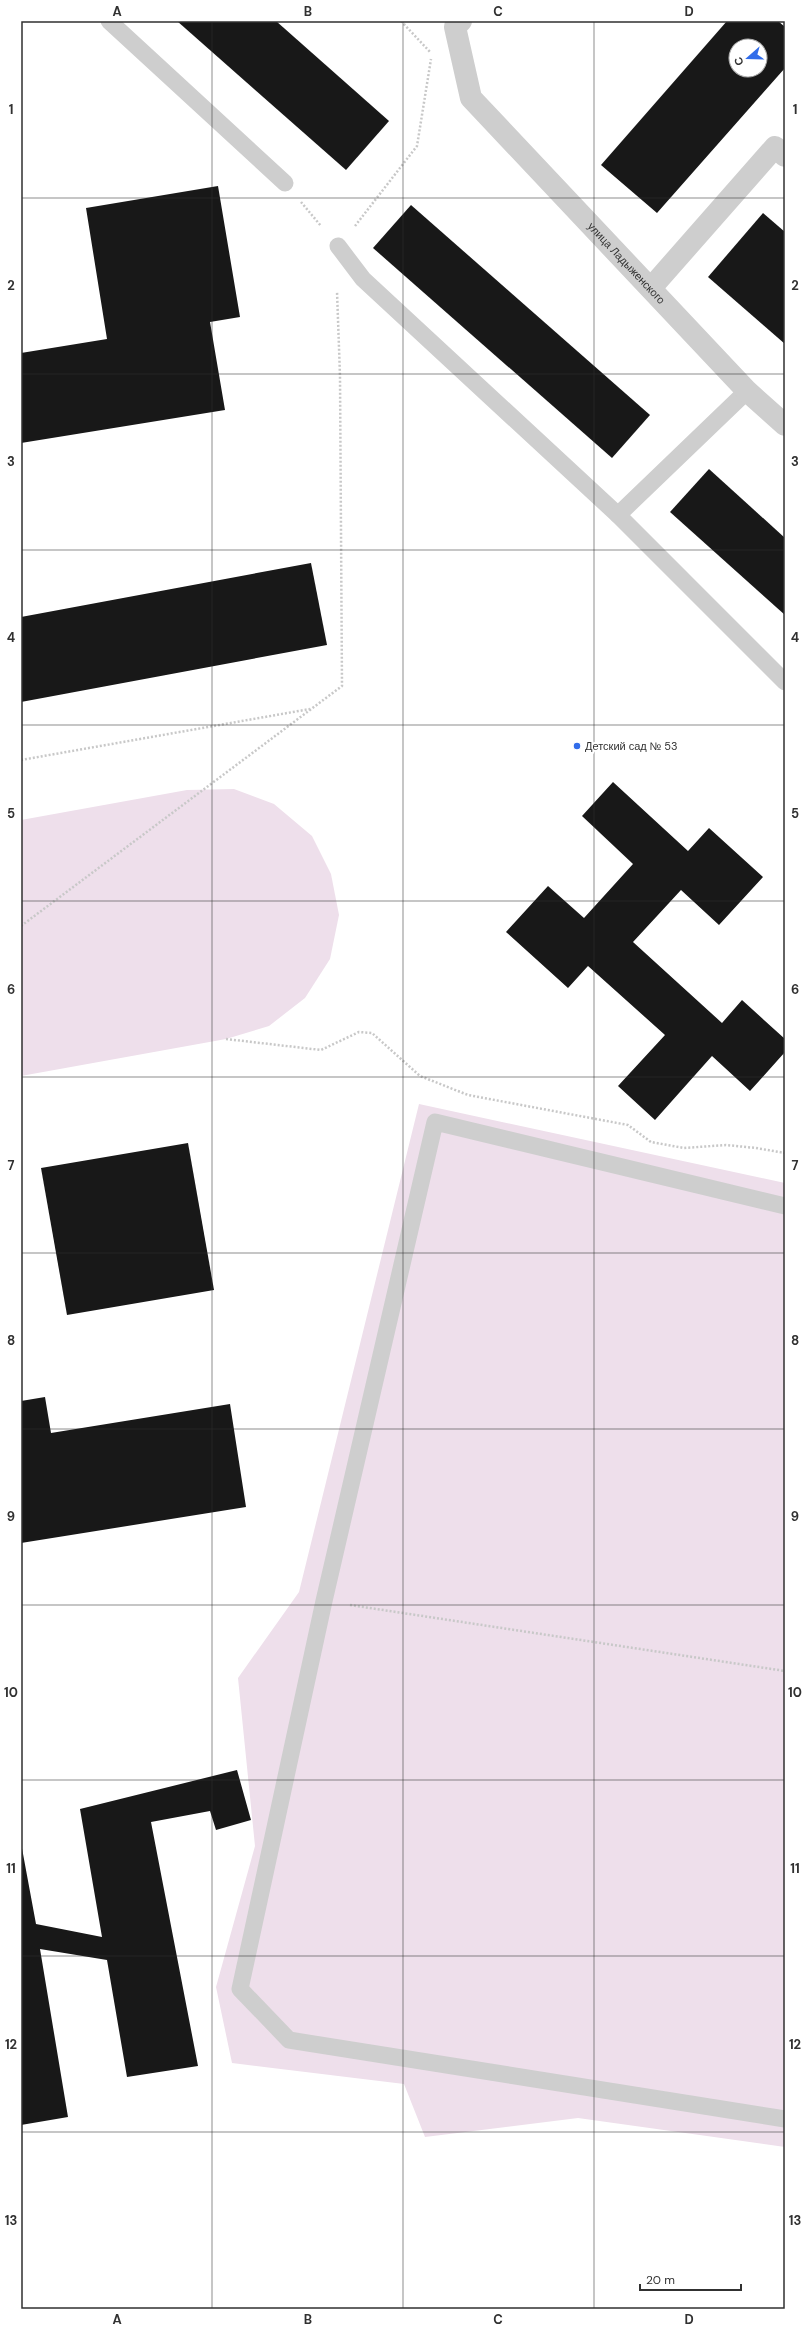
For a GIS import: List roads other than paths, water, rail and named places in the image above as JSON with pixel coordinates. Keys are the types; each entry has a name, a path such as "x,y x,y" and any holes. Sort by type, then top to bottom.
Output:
{"street":[{"name":"улица Ладыженского","path":"461,21 455,27 471,98 747,391 785,425"},
{"path":"651,288 782,146"}],"lane":[{"path":"109,21 285,183"},
{"path":"338,246 363,279 618,515 785,682"},
{"path":"618,515 747,391"},
{"path":"785,1206 435,1122 324,1601 240,1989 289,2040 785,2119"}],"place":[{"name":"Детский сад № 53","path":"577,746"}]}
